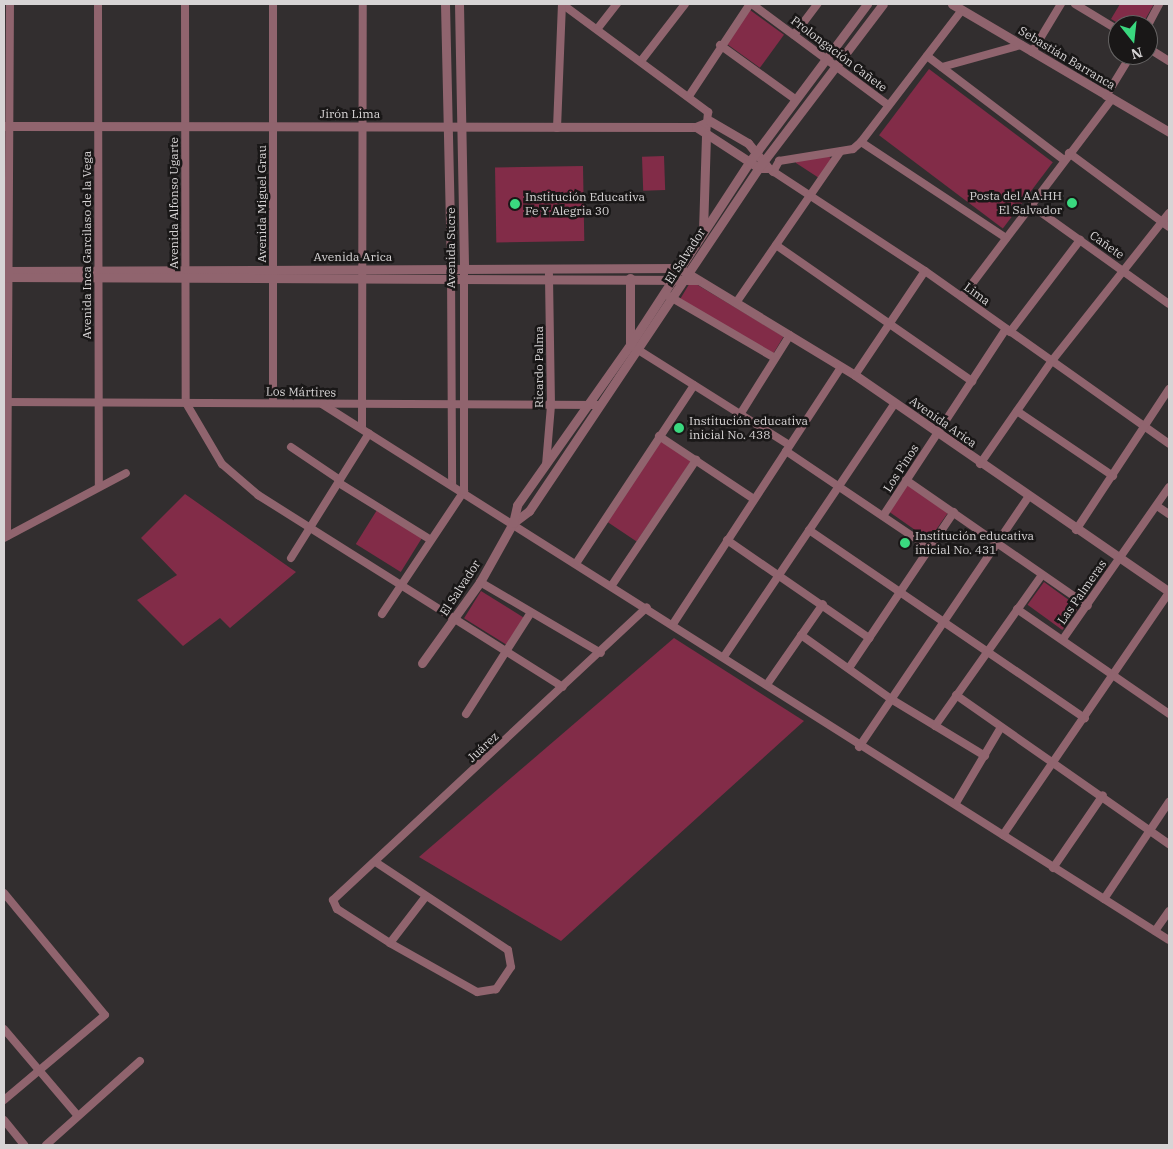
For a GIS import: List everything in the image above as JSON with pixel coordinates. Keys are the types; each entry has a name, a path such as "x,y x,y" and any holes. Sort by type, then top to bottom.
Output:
{"street":[{"path":"10,4 7,126 5,537 98,486 126,473"},
{"name":"Avenida Inca Garcilaso de la Vega","path":"98,4 98,486"},
{"name":"Avenida Alfonso Ugarte","path":"185,4 186,402"},
{"name":"Avenida Miguel Grau","path":"273,4 273,403"},
{"path":"291,558 307,529 340,482 365,431 362,404 363,4"},
{"name":"Avenida Sucre","path":"445,4 451,127 452,484"},
{"name":"Avenida Sucre","path":"459,4 463,127 464,491"},
{"path":"562,4 598,28 708,112 710,122 706,135 703,231"},
{"path":"557,128 562,4"},
{"path":"598,28 617,4"},
{"path":"641,62 685,4"},
{"path":"689,96 720,45 751,4"},
{"name":"Prolongación Cañete","path":"751,4 888,104"},
{"path":"794,34 817,4"},
{"name":"El Salvador","path":"513,524 529,511 634,347 678,268 750,161 867,4"},
{"name":"El Salvador","path":"422,663 455,620 480,582 513,524 517,505 546,467 587,406 684,282 836,67 883,4"},
{"name":"Sebastián Barranca","path":"952,4 1108,98 1169,132"},
{"path":"1032,52 1061,4"},
{"path":"1075,4 1108,24"},
{"path":"696,127 750,161 766,167 779,161 840,152 861,142 888,104 962,10"},
{"path":"720,45 795,99"},
{"path":"942,67 1021,46"},
{"path":"1158,54 1169,61"},
{"path":"927,56 1166,225"},
{"path":"962,297 1032,206 1108,98 1125,65"},
{"path":"710,122 757,152 766,167"},
{"name":"Jirón Lima","path":"7,126 557,128 696,127 710,122"},
{"path":"861,142 1006,238"},
{"path":"738,300 840,152"},
{"name":"Lima","path":"766,167 925,271 1169,444"},
{"name":"Cañete","path":"1032,206 1169,304"},
{"path":"980,464 1051,362 1123,270 1166,225 1169,213"},
{"name":"Los Pinos","path":"883,516 972,381 1008,331 1080,240"},
{"path":"776,245 972,381"},
{"name":"Avenida Arica","path":"7,274 464,273 549,268 678,268 690,272 697,280 738,300 790,335 856,375 980,464 1169,592"},
{"name":"Ricardo Palma","path":"546,467 551,405 549,268"},
{"path":"856,375 925,271"},
{"name":"Avenida Arica","path":"464,273 549,278 672,279 684,282 697,280"},
{"path":"630,278 634,347 740,413 838,486 930,548"},
{"path":"663,293 775,358"},
{"path":"740,413 790,335"},
{"path":"673,624 842,367"},
{"path":"576,562 694,385"},
{"path":"1076,530 1169,389"},
{"name":"Los Mártires","path":"7,402 598,405"},
{"path":"186,402 226,469 307,529 402,584 505,654 563,687"},
{"path":"322,404 725,655 859,747 956,803 1053,868 1169,940"},
{"path":"725,655 894,404"},
{"path":"1017,412 1113,476"},
{"path":"659,436 754,499"},
{"path":"291,447 340,482 431,540"},
{"path":"612,585 696,460"},
{"path":"906,480 1088,606"},
{"name":"Las Palmeras","path":"1063,639 1088,606 1169,487"},
{"path":"382,614 464,491"},
{"path":"859,747 940,624 1028,497"},
{"path":"1156,506 1169,514"},
{"path":"849,668 954,512"},
{"path":"809,530 940,624 1084,718"},
{"path":"727,540 869,638"},
{"path":"935,726 984,654 1042,575"},
{"path":"480,582 530,614 601,653"},
{"path":"1003,835 1055,763 1169,592"},
{"path":"768,683 822,604"},
{"name":"Juárez","path":"390,943 336,909 333,900 377,863 601,653 647,607"},
{"path":"1016,609 1063,639 1169,714"},
{"path":"466,714 530,614"},
{"path":"801,635 891,699 985,756"},
{"path":"956,696 1000,729 1103,795 1150,828 1169,844"},
{"path":"956,803 1000,729"},
{"path":"1053,868 1103,795"},
{"path":"1104,899 1169,802"},
{"path":"377,863 508,950 511,968 496,990 477,992 390,943 426,896"},
{"path":"4,1100 105,1015 5,896"},
{"path":"1155,931 1169,911"},
{"path":"4,1029 38,1072 78,1116"},
{"path":"46,1145 140,1061"},
{"path":"4,1120 24,1145"}],"shaded area":[{"path":"1120,4 1154,4 1148,15 1113,15"},
{"path":"750,10 784,35 760,68 726,43"},
{"path":"929,69 1053,162 1003,229 879,135"},
{"path":"828,155 832,160 819,178 796,163 795,159"},
{"path":"664,156 665,190 643,191 642,157"},
{"path":"583,166 584,241 496,243 495,168"},
{"path":"691,281 784,337 773,355 680,299"},
{"path":"661,441 691,461 637,542 607,521"},
{"path":"907,484 948,513 929,540 888,511"},
{"path":"185,494 296,572 230,628 220,618 183,646 137,600 177,575 141,538"},
{"path":"377,510 422,538 401,572 356,544"},
{"path":"1044,582 1079,607 1062,630 1028,605"},
{"path":"481,591 525,619 508,646 464,618"},
{"path":"674,638 804,721 561,941 419,857"}],"place":[{"name":"Posta del AA.HH El Salvador","path":"1072,203"},
{"name":"Institución Educativa Fe Y Alegria 30","path":"515,204"},
{"name":"Institución educativa inicial No. 438","path":"679,428"},
{"name":"Institución educativa inicial No. 431","path":"905,543"}]}
